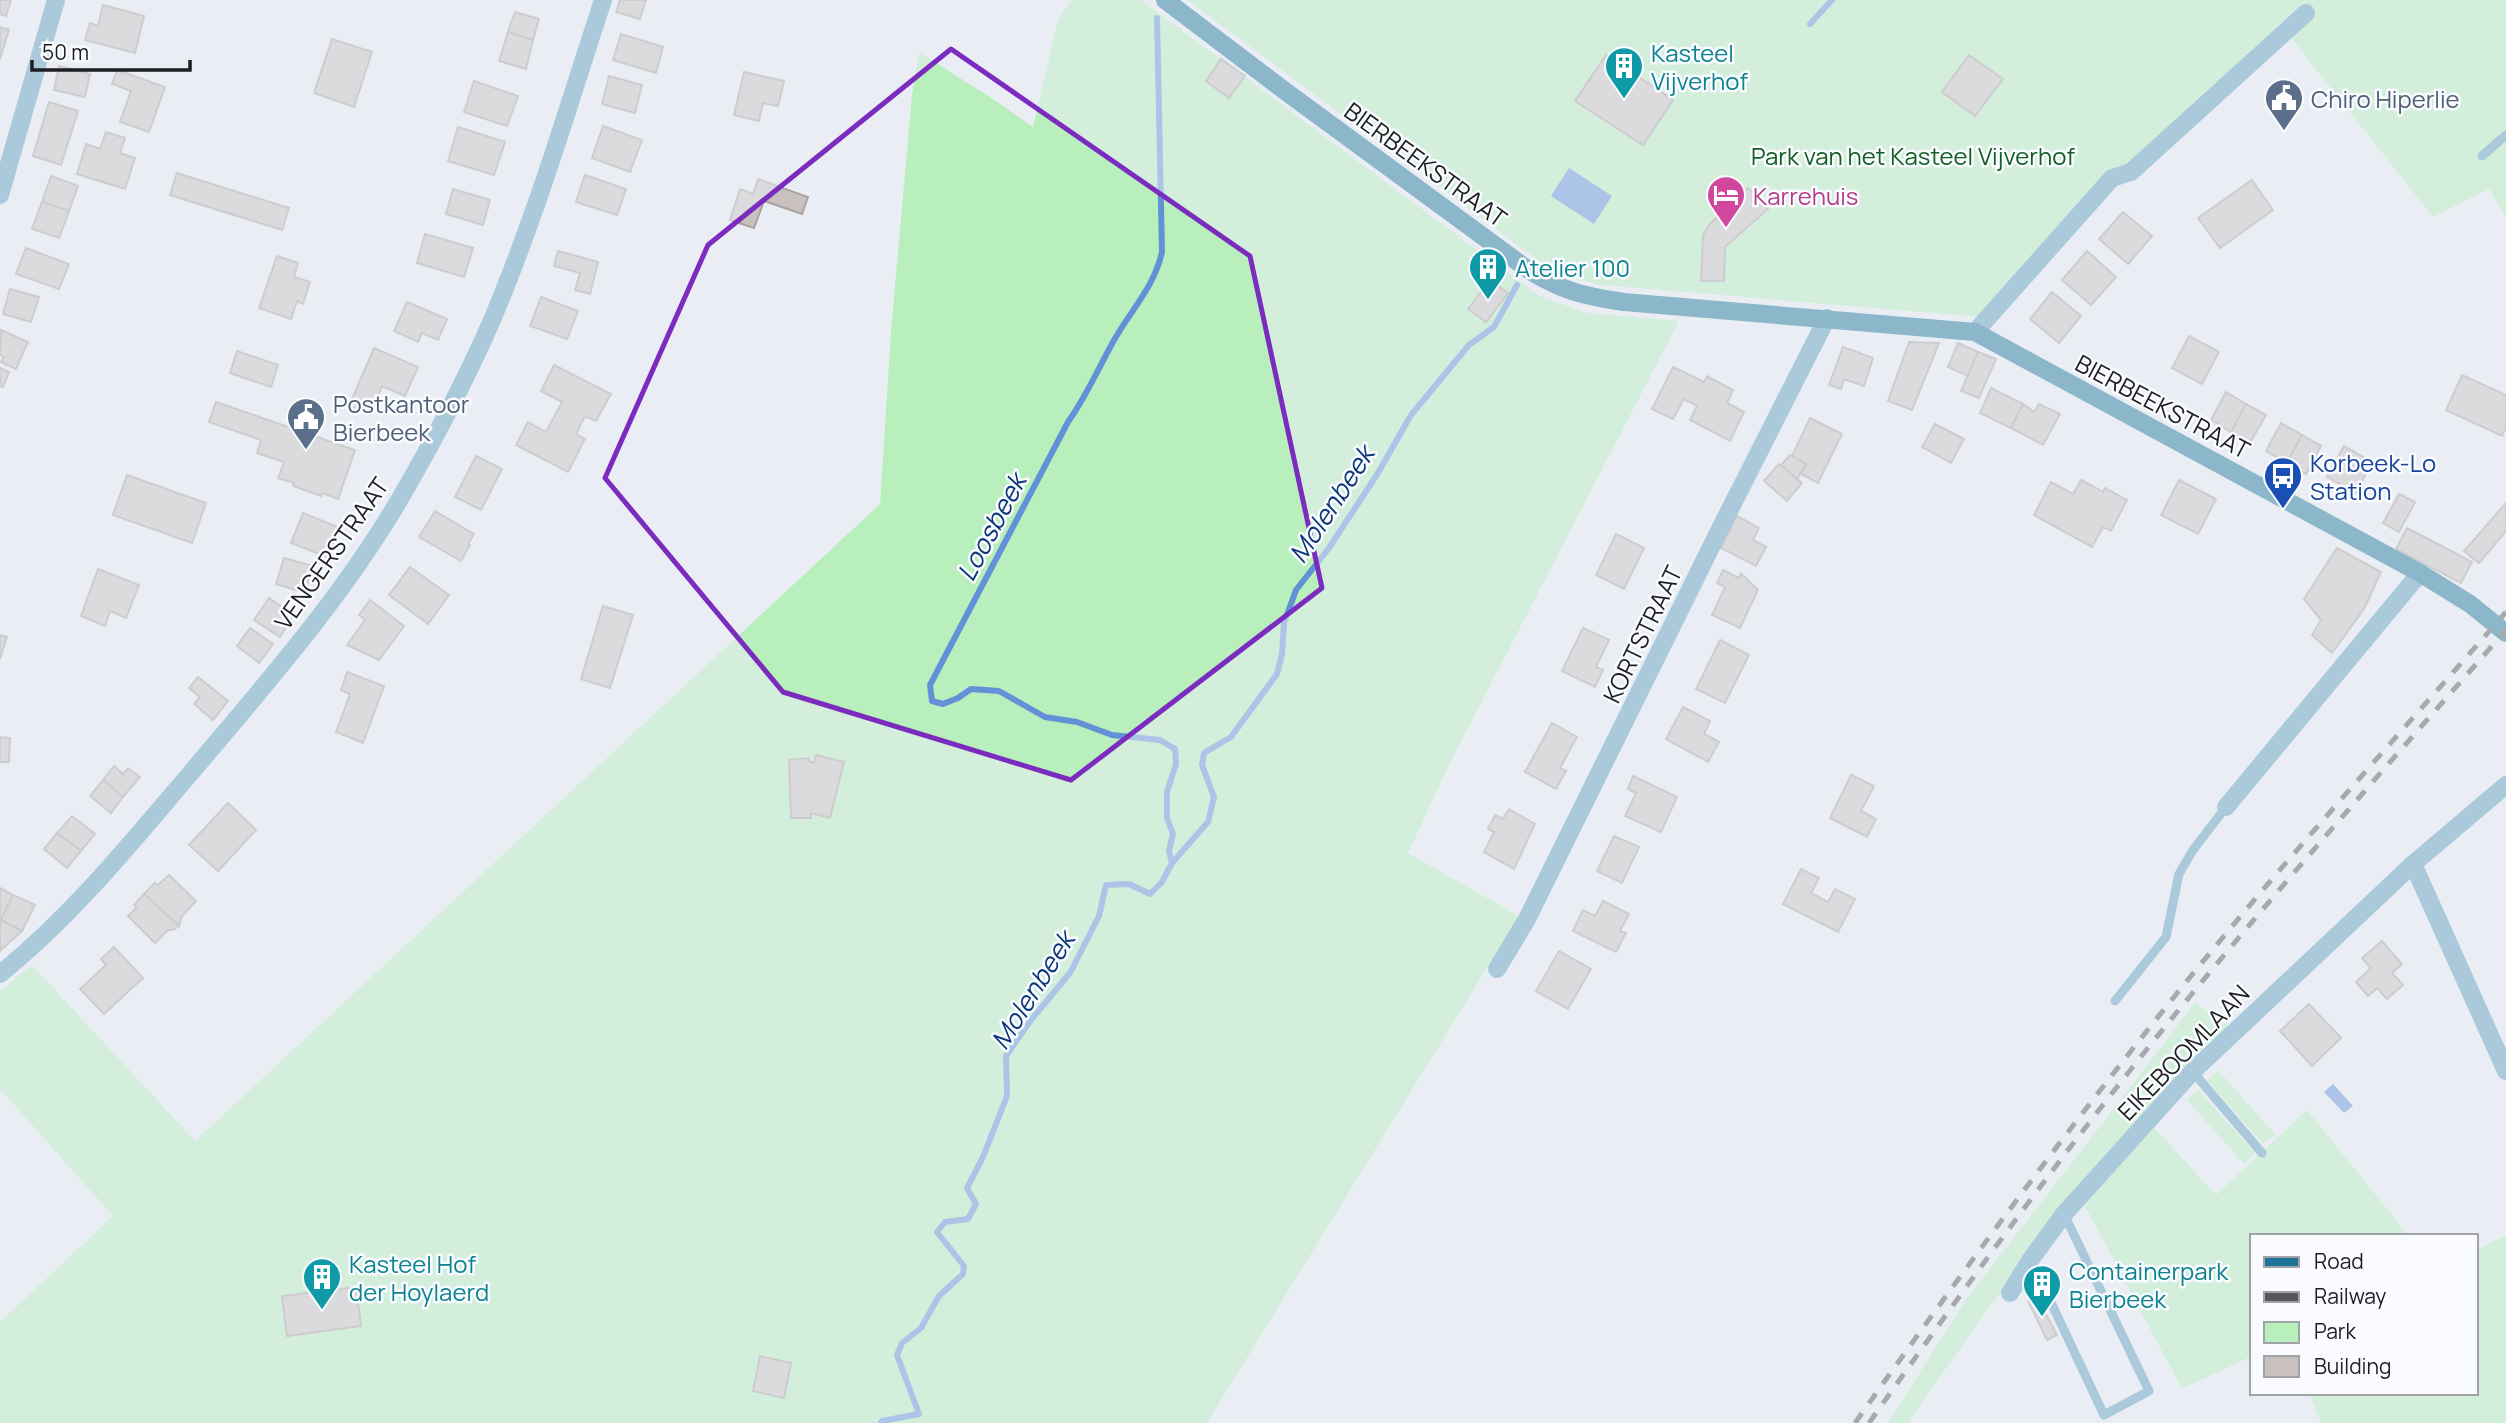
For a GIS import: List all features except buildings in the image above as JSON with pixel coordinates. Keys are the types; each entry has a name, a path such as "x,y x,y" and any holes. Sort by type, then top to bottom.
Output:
{"street":[{"path":"0,195 56,0"},
{"name":"VENGERSTRAAT","path":"0,974 42,939 95,885 232,724 316,621 400,498 463,382 491,320 536,205 603,0"},
{"name":"BIERBEEKSTRAAT","path":"1166,0 1285,91 1530,271 1551,283 1582,296 1624,302 1975,332 2420,573 2470,604 2506,633"},
{"path":"1975,332 2112,178 2132,172 2306,13"},
{"name":"KORTSTRAAT","path":"1497,969 1534,907 1827,318"},
{"path":"2226,807 2420,573"},
{"name":"EIKEBOOMLAAN","path":"2010,1293 2064,1214 2193,1072 2413,864 2506,785"},
{"path":"2413,864 2506,1071"}],"lane":[{"path":"2482,156 2506,135"},
{"path":"2115,1001 2166,937 2179,874 2193,850 2226,807"},
{"path":"2193,1072 2262,1153"},
{"path":"2031,1259 2104,1415 2149,1391 2064,1214"}],"highlighted area":[{"path":"951,49 1250,256 1322,588 1071,780 783,692 605,478 708,245"}],"green space":[{"path":"1072,0 1141,0 1539,296 1588,313 1679,321 1449,765 1408,853 1519,916 1207,1423 0,1423 0,1322 113,1216 0,1089 0,991 32,965 195,1141 880,504 891,331 912,95 919,52 1033,127 1058,19"},
{"name":"Park van het Kasteel Vijverhof","path":"1187,0 2506,0 2506,217 2489,189 2433,217 2280,24 2123,171 1981,317 1600,285 1567,277 1542,263"},
{"path":"2195,1003 2231,1028 2062,1212 1985,1313 1908,1423 1888,1423 1965,1301"},
{"path":"2218,1070 2275,1134 2263,1144 2207,1080"},
{"path":"2198,1090 2255,1153 2244,1164 2187,1100"},
{"path":"2307,1110 2407,1234 2250,1234 2250,1357 2182,1389 2084,1204 2150,1123 2216,1195"},
{"path":"2506,1235 2506,1423 2321,1423 2310,1395 2478,1395 2478,1249"}],"water":[{"path":"1569,168 1612,196 1594,224 1551,196"},
{"path":"2333,1084 2353,1106 2344,1113 2324,1092"}],"waterway":[{"name":"Molenbeek","path":"1810,24 1832,0"},
{"name":"Loosbeek","path":"1157,18 1162,252 1158,265 1068,422 930,685 932,701 943,704 971,689 999,691 1045,717 1077,722 1112,735 1160,740 1175,749 1176,764 1167,792 1167,818 1173,834 1169,851 1172,863"},
{"name":"Molenbeek","path":"881,1423 919,1414 897,1355 902,1343 921,1328 939,1296 963,1274 964,1266 937,1232 945,1222 968,1219 976,1204 967,1188 983,1157 1007,1096 1006,1056 1031,1020 1070,973 1099,916 1106,885 1129,884 1150,894 1162,882 1172,863 1208,822 1214,797 1202,765 1204,753 1231,737 1277,674 1282,654 1284,623 1296,590 1329,548 1378,473 1411,415 1469,345 1494,327 1517,285"}],"railway":[{"path":"1855,1423 2013,1205 2178,992 2299,848 2506,612"},
{"path":"1869,1423 2026,1206 2149,1047 2229,949 2506,630"}],"place":[{"name":"Kasteel Vijverhof","path":"1624,100"},
{"name":"Chiro Hiperlie","path":"2284,132"},
{"name":"Karrehuis","path":"1726,229"},
{"name":"Atelier 100","path":"1488,301"},
{"name":"Postkantoor Bierbeek","path":"306,451"},
{"name":"Korbeek-Lo Station","path":"2283,510"},
{"name":"Kasteel Hof der Hoylaerd","path":"322,1311"},
{"name":"Containerpark Bierbeek","path":"2042,1318"}]}
